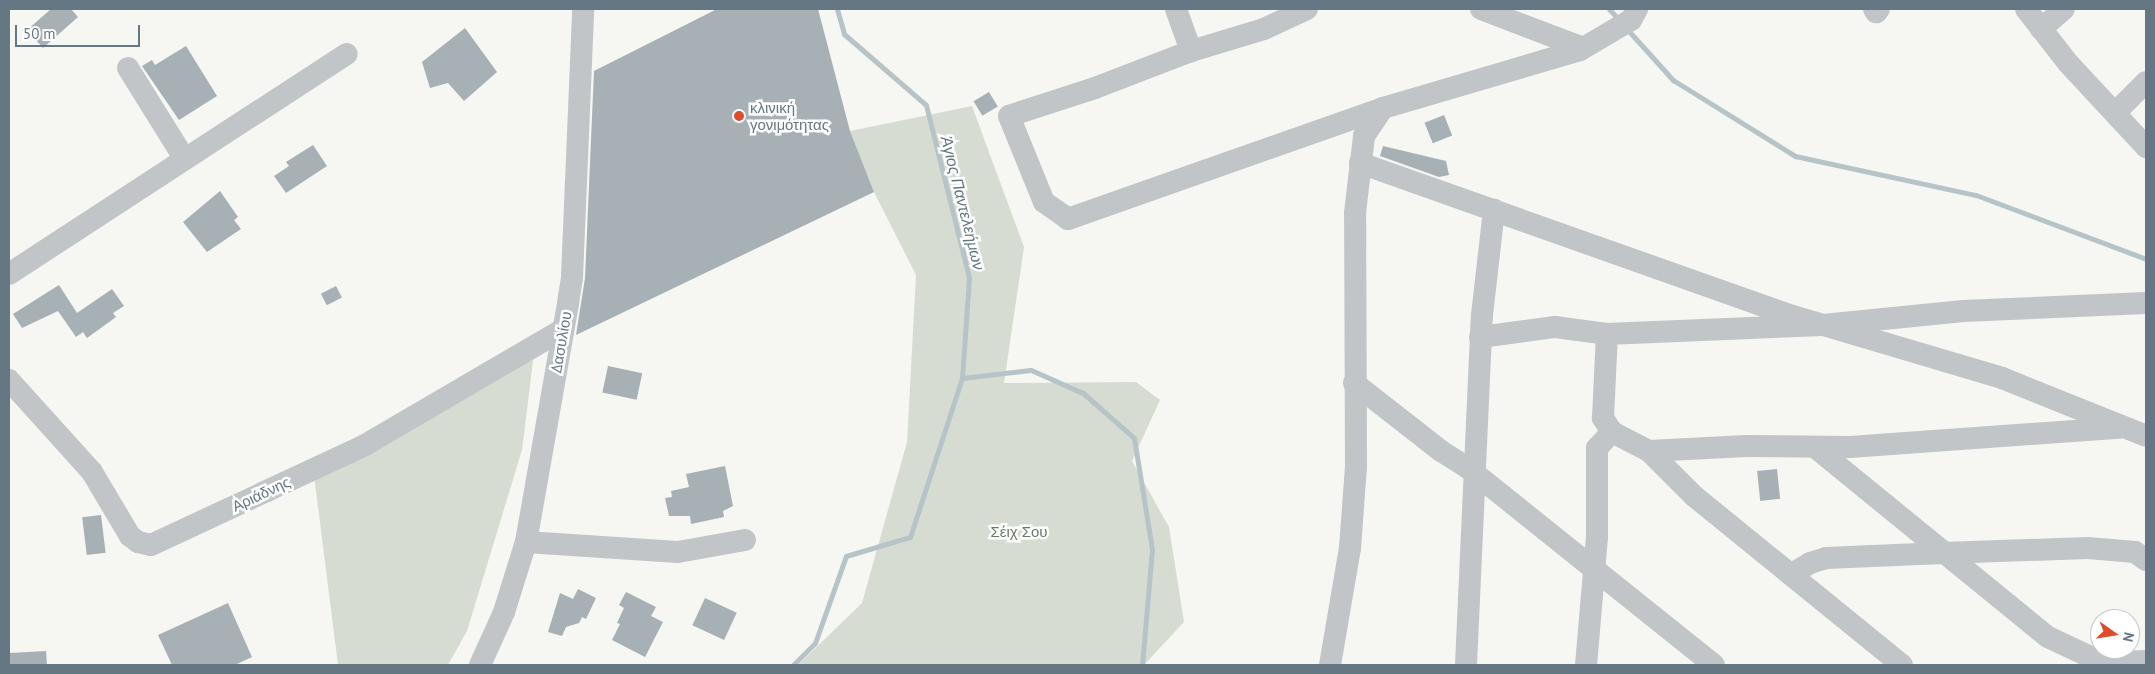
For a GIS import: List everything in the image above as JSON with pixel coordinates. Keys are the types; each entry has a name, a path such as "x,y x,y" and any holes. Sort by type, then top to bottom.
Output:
{"street":[{"name":"Δασυλίου","path":"480,665 501,619 526,542 536,496 572,277 583,9"},
{"path":"1176,9 1191,51"},
{"path":"1307,9 1264,29 1191,51 1095,88 1009,116 1037,191 1052,210 1068,219 1383,108 1583,48 1630,20 1638,9"},
{"path":"1481,9 1583,48"},
{"path":"1874,9 1876,12 1879,9"},
{"path":"2026,9 2041,29 2146,147"},
{"path":"2041,29 2064,9"},
{"path":"9,274 184,158 262,112 347,54"},
{"path":"128,68 184,158"},
{"path":"2116,112 2146,82"},
{"path":"1330,665 1352,531 1356,467 1354,213 1364,136 1383,108"},
{"path":"1360,163 1822,325 2002,378 2146,436"},
{"path":"1466,665 1476,474 1480,337 1494,210"},
{"path":"1480,337 1555,327 1606,334 1822,325 1963,312 2146,303"},
{"name":"Αριάδνης","path":"9,380 92,472 130,536 138,542 151,545 365,445 562,330"},
{"path":"1606,334 1603,418 1612,432 1649,451 1694,496 1902,665"},
{"path":"1354,383 1433,445 1476,474 1714,665"},
{"path":"1649,451 1746,446 1816,448 2146,426"},
{"path":"1586,665 1597,537 1597,448 1612,432"},
{"path":"1816,448 2048,637 2103,663 2146,661"},
{"path":"526,542 678,552 746,540"},
{"path":"1792,574 1810,563 1826,558 2088,548 2142,554"}],"green space":[{"name":"Σέιχ Σου","path":"972,106 1024,247 1004,383 1136,382 1160,400 1132,461 1169,527 1184,622 1144,665 798,665 862,603 907,442 916,275 874,192 850,131"},
{"path":"534,353 522,450 467,631 448,665 338,665 314,475"}],"building":[{"path":"51,9 71,9 78,17 43,48 27,30"},
{"path":"717,9 818,9 850,131 874,192 576,335 585,278 594,71"},
{"path":"465,28 497,72 464,101 448,83 430,88 422,62"},
{"path":"186,46 217,96 179,120 142,66 152,60 155,65"},
{"path":"989,92 998,107 982,116 974,101"},
{"path":"1444,115 1452,135 1433,143 1425,123"},
{"path":"313,145 327,166 286,193 274,176 289,166 286,162"},
{"path":"1383,146 1446,161 1449,175 1439,177 1380,156"},
{"path":"220,191 238,217 234,220 241,229 207,252 183,222"},
{"path":"59,285 77,313 112,289 124,306 113,313 116,317 87,338 83,332 76,337 58,311 22,328 13,314"},
{"path":"336,286 342,298 327,305 321,294"},
{"path":"608,366 642,373 637,400 602,392"},
{"path":"725,466 733,506 723,511 724,517 691,524 690,516 669,516 665,498 672,497 671,491 689,487 686,474"},
{"path":"1777,469 1780,499 1760,501 1757,471"},
{"path":"101,515 106,553 87,555 82,517"},
{"path":"578,589 596,598 586,619 582,617 579,623 566,627 562,636 548,632 560,593 573,599"},
{"path":"626,592 656,607 651,616 663,622 645,657 612,640 620,624 617,623 624,608 619,605"},
{"path":"705,598 737,613 724,640 692,625"},
{"path":"228,603 252,657 235,665 172,665 158,635"},
{"path":"46,651 47,665 9,665 9,653"}],"waterway":[{"name":"Άγιος Παντελεήμων","path":"837,9 844,34 926,105 969,278 962,378 1031,370 1083,393 1134,438 1152,549 1142,665"},
{"path":"1609,9 1620,21"},
{"path":"1627,29 1673,80 1795,156 1976,195 2146,259"},
{"path":"793,665 815,643 846,556 910,537 962,378"}],"place":[{"name":"κλινική γονιμότητας","path":"739,116"}]}
